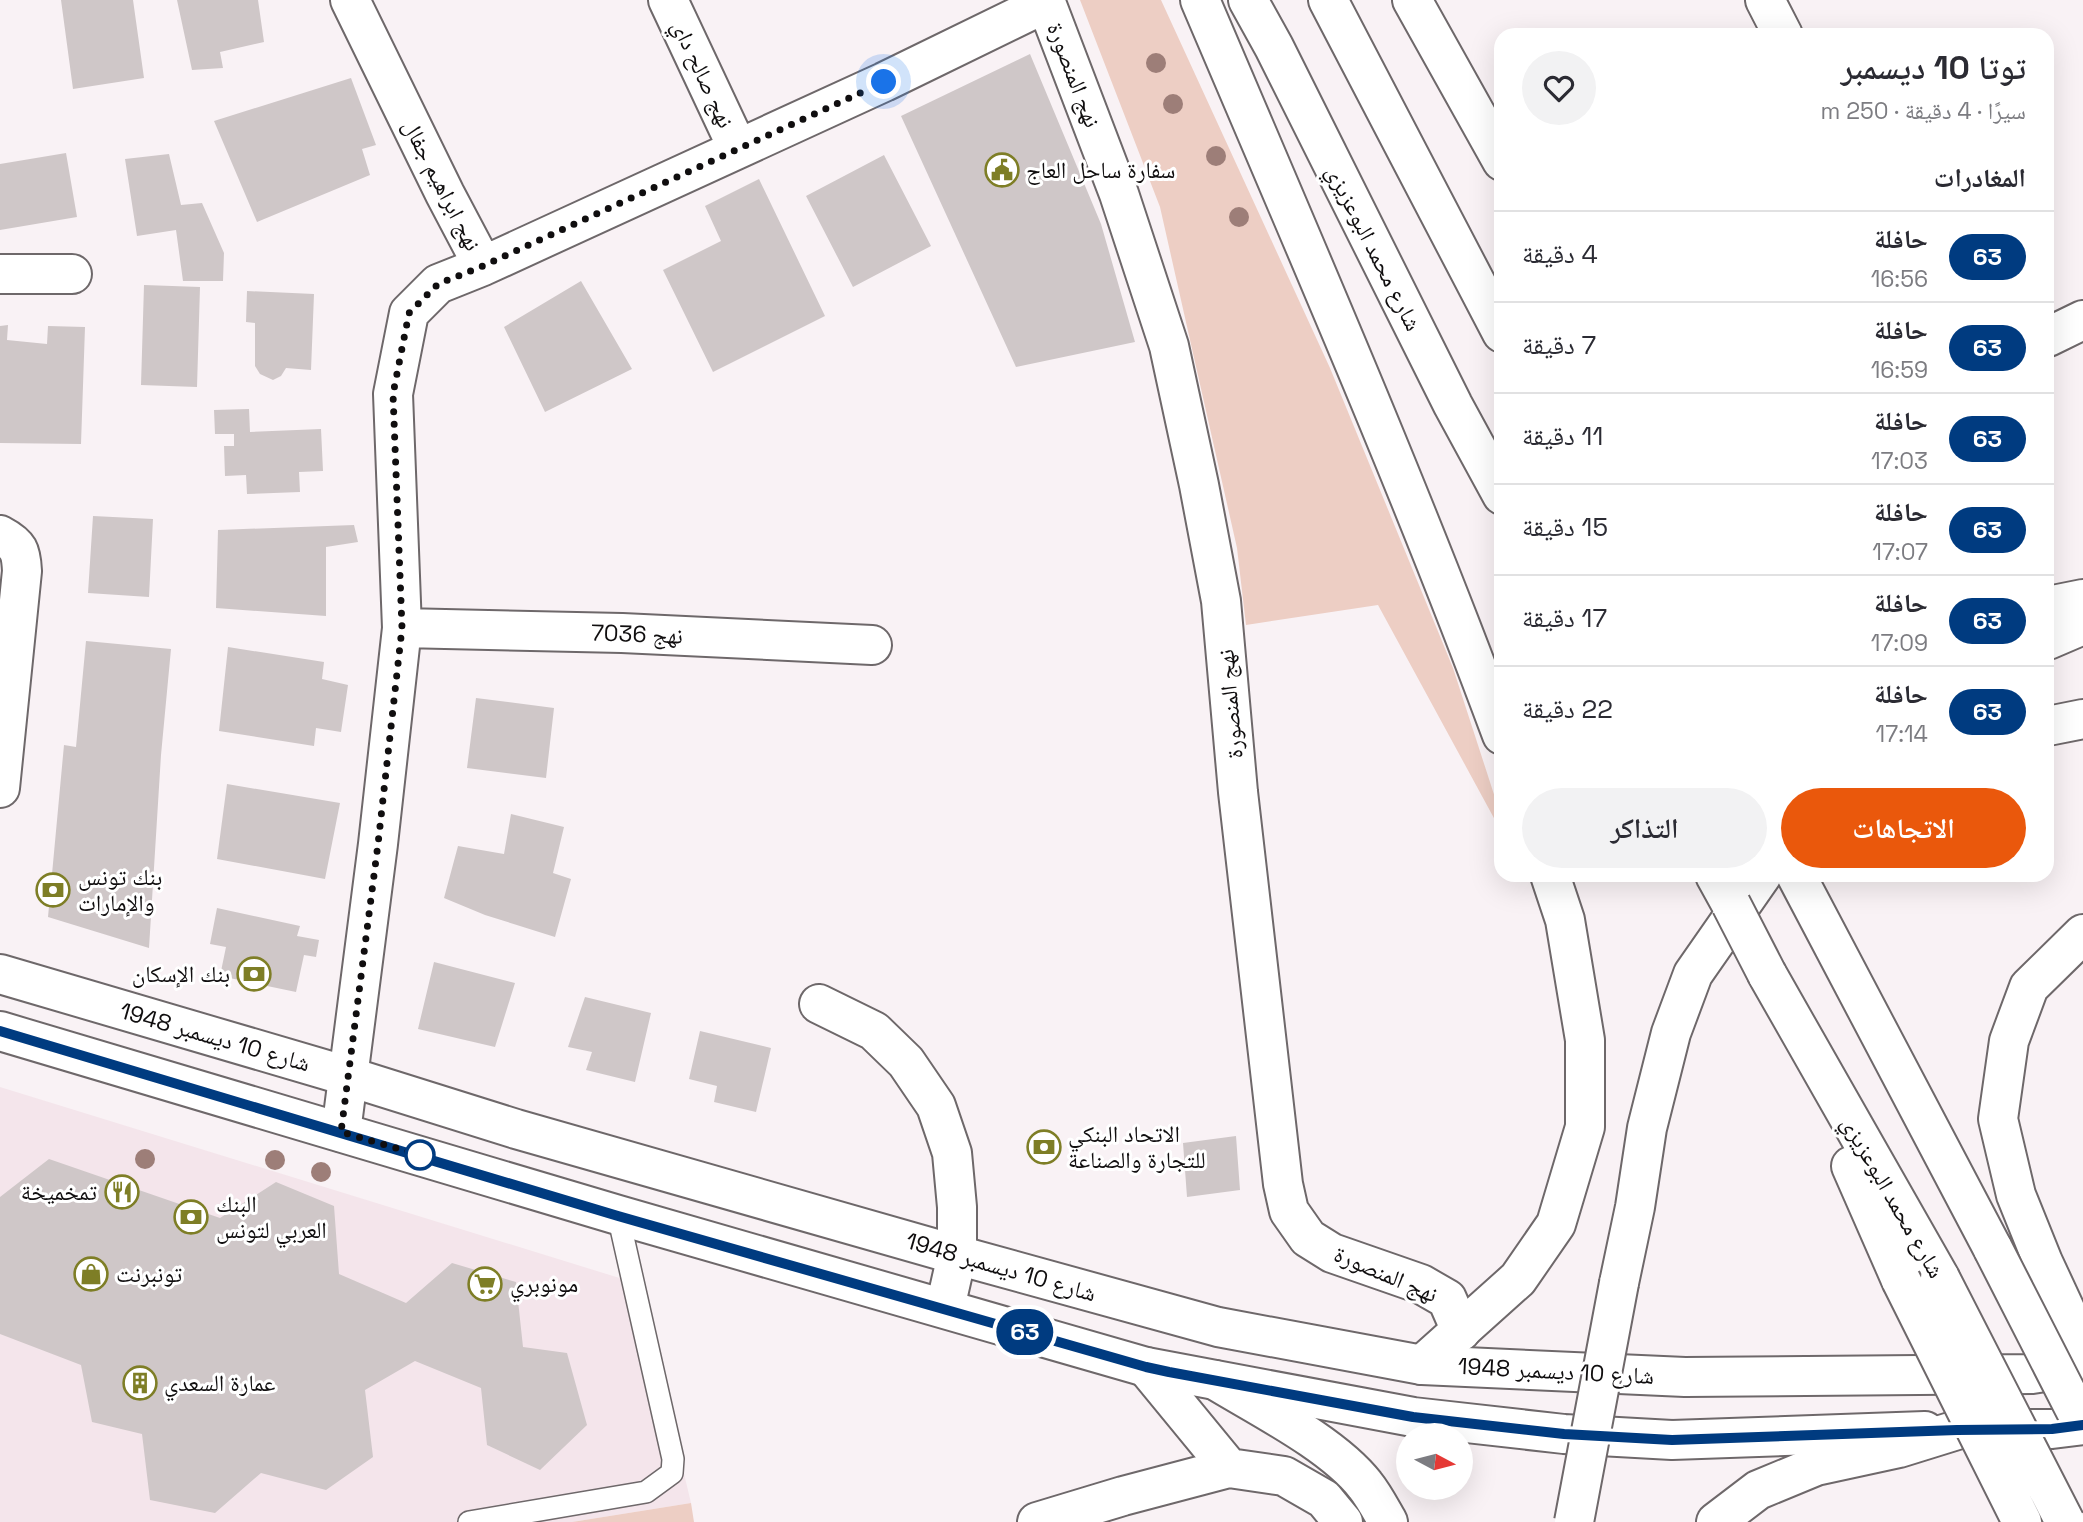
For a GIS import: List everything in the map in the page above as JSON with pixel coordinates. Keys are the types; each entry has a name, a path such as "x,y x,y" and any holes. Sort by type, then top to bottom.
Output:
{"main road":[{"name":"نهج ابراهيم جفال","path":"341,1132 378,844 402,628 393,394 409,313 438,284 483,266 350,0"},
{"name":"نهج صالح داي","path":"668,0 738,149"},
{"path":"1200,0 1356,367 1494,715"},
{"name":"شارع محمد البوعزيزي","path":"1248,0 1453,405 1494,480"},
{"path":"1328,0 1494,319"},
{"path":"1412,0 1494,147"},
{"path":"1765,0 1779,28"},
{"path":"483,266 884,82 1046,1"},
{"name":"نهج المنصورة","path":"1046,1 1119,194 1169,346 1199,485 1221,601 1239,806 1283,1184 1289,1211 1308,1238 1332,1253 1421,1284 1447,1299 1461,1331"},
{"path":"0,274 72,274"},
{"path":"2054,334 2083,320"},
{"path":"0,535 13,542 21,554 22,571 0,788"},
{"path":"2054,606 2083,599"},
{"path":"2054,637 2083,625"},
{"name":"نهج 7036","path":"402,628 622,633 872,645"},
{"path":"2054,725 2083,719"},
{"path":"1422,1365 1518,1279 1556,1224 1585,1127 1585,1040 1565,920 1552,882"},
{"path":"1574,1522 1635,1207 1647,1128 1671,1033 1693,974 1757,882"},
{"path":"0,1031 618,1216 1146,1367 1413,1417 1564,1434 1672,1440 2052,1429 2083,1425 1803,887"},
{"name":"شارع محمد البوعزيزي","path":"1723,889 1767,974 1940,1278 2065,1522"},
{"path":"2083,934 2029,987 2008,1041 1998,1119 2016,1195 2043,1262 2083,1348"},
{"name":"شارع 10 ديسمبر 1948","path":"0,974 347,1076 516,1129 1218,1327 1422,1365 1685,1377 2032,1374"},
{"path":"1767,974 1901,1280 2022,1522"},
{"path":"819,1004 874,1031 906,1062 936,1106 952,1153 957,1207 957,1255 945,1308"},
{"path":"2032,1374 2083,1354"},
{"path":"2032,1374 2083,1366"},
{"path":"1146,1367 1229,1468"},
{"path":"1215,1380 1337,1457 1365,1485 1388,1522"},
{"path":"1716,1522 1758,1490 1816,1466 1899,1448 1957,1430"},
{"path":"1037,1522 1229,1468 1284,1476 1324,1499 1343,1522"}],"lane":[{"path":"469,1522 646,1492 672,1473 673,1459 618,1216"}],"shaded area":[{"path":"1080,0 1161,0 1330,368 1453,668 1494,794 1494,818 1378,605 1246,625 1237,548 1160,207"},
{"path":"0,1087 639,1284 691,1503 572,1522 0,1522"},
{"path":"691,1503 694,1522 572,1522"}],"building":[{"path":"61,0 133,0 144,78 73,89"},
{"path":"177,0 258,0 264,42 220,52 223,68 192,70"},
{"name":"سفارة ساحل العاج","path":"1030,54 1101,224 1135,342 1016,367 901,116"},
{"path":"351,78 376,145 362,149 370,175 257,222 214,121"},
{"path":"66,153 77,217 0,230 0,164"},
{"path":"169,154 181,205 202,203 224,253 223,281 183,281 176,230 137,236 125,159"},
{"path":"884,155 931,246 853,287 806,196"},
{"path":"759,179 825,316 713,372 663,270 721,241 705,206"},
{"path":"581,281 632,369 545,412 504,327"},
{"path":"144,285 200,287 197,387 141,385"},
{"path":"247,291 314,294 311,370 286,368 281,376 273,380 260,374 255,366 255,323 246,322"},
{"path":"8,325 7,340 47,344 48,326 85,327 81,444 0,443 0,326"},
{"path":"249,409 250,432 321,429 323,471 299,472 300,492 247,494 246,475 225,476 224,446 234,446 234,434 215,434 214,410"},
{"path":"93,516 153,519 149,597 88,593"},
{"path":"354,525 358,542 326,547 326,616 216,608 218,530"},
{"path":"86,641 171,649 161,755 149,948 48,917 64,745 76,747"},
{"path":"228,647 324,662 322,679 348,685 341,732 316,728 314,746 219,731"},
{"path":"476,698 554,708 546,778 467,768"},
{"path":"227,784 340,803 325,879 217,859"},
{"path":"511,814 564,827 553,873 571,879 555,937 485,915 444,898 458,846 504,854"},
{"path":"217,908 300,926 297,936 319,940 316,957 304,955 296,992 220,976 226,947 210,944"},
{"path":"434,962 515,983 495,1047 418,1029"},
{"path":"585,997 651,1013 635,1082 586,1070 592,1052 568,1047"},
{"path":"700,1031 771,1048 756,1112 714,1102 717,1086 689,1079"},
{"path":"1236,1136 1240,1190 1187,1197 1183,1143"},
{"path":"49,1159 220,1218 276,1182 334,1206 339,1274 406,1303 452,1263 516,1282 523,1347 567,1353 587,1425 540,1470 487,1445 481,1388 415,1361 365,1390 373,1457 326,1490 261,1473 215,1513 150,1500 142,1434 92,1422 81,1365 0,1334 0,1197"}],"bus line":[{"name":"63","path":"0,1031 618,1216 1169,1372 1413,1417 1564,1434 1672,1440 2052,1429 2083,1425"}],"place":[{"name":"سفارة ساحل العاج","path":"1002,170"},
{"name":"بنك تونس والإمارات","path":"53,890"},
{"name":"بنك الإسكان","path":"254,974"},
{"name":"الاتحاد البنكي للتجارة والصناعة","path":"1044,1147"},
{"name":"تمخميخة","path":"122,1192"},
{"name":"البنك العربي لتونس","path":"191,1217"},
{"name":"تونبرنت","path":"91,1274"},
{"name":"مونوبري","path":"485,1284"},
{"name":"عمارة السعدي","path":"140,1383"}],"route":[{"path":"420,1155 341,1132 378,844 402,628 393,394 409,313 438,284 483,266 884,82"}]}
